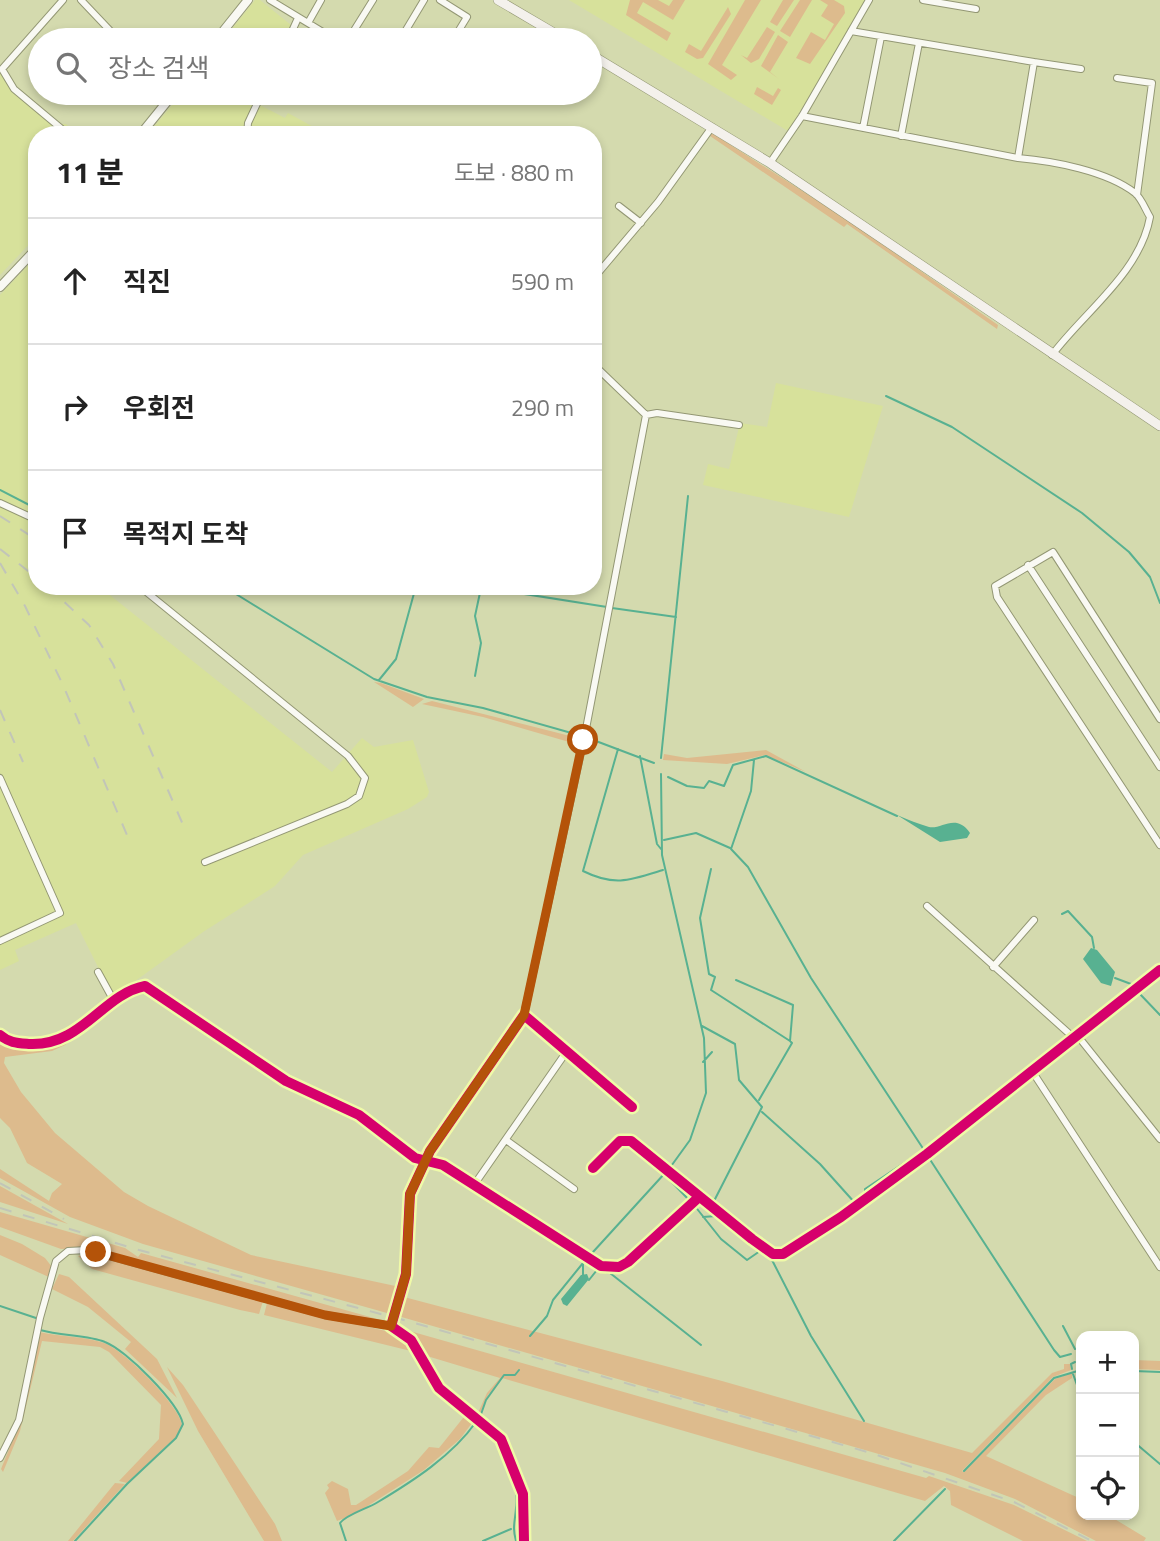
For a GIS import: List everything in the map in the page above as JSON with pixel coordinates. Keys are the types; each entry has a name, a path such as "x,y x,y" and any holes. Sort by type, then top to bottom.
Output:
{"main road":[{"path":"498,0 546,28"},
{"path":"602,61 770,163 1160,426"}],"street":[{"path":"38,28 63,0"},
{"path":"81,0 108,28"},
{"path":"226,28 248,0"},
{"path":"270,0 316,28"},
{"path":"308,23 321,0"},
{"path":"356,28 373,0"},
{"path":"408,28 425,0"},
{"path":"440,0 467,17 460,28"},
{"path":"770,163 803,116 869,0"},
{"path":"923,0 976,9"},
{"path":"293,28 298,18"},
{"path":"850,31 1081,69"},
{"path":"863,128 881,37"},
{"path":"28,40 2,69 2,74 28,103"},
{"path":"901,136 919,43"},
{"path":"1018,158 1035,71 1034,62"},
{"path":"1117,78 1152,83 1137,195"},
{"path":"30,105 57,126"},
{"path":"147,126 163,105"},
{"path":"248,126 256,105"},
{"path":"803,116 1081,168 1137,195 1150,217"},
{"path":"602,268 641,223 712,127"},
{"path":"619,206 641,223"},
{"path":"1052,355 1097,305 1131,259 1150,217"},
{"path":"1150,217 1160,217"},
{"path":"0,287 28,257"},
{"path":"602,373 646,415"},
{"path":"646,415 657,413 739,425"},
{"path":"391,1326 406,1274 410,1194 426,1161 524,1015 584,737 646,415"},
{"path":"0,503 28,516"},
{"path":"1160,719 1053,552 993,589 1160,845"},
{"path":"1028,565 1160,767"},
{"path":"150,595 348,756 365,778 359,796 346,804 205,862"},
{"path":"0,778 60,913 0,941"},
{"path":"927,906 1075,1037 1160,1139"},
{"path":"993,967 1034,920"},
{"path":"593,1168 625,1139 635,1144 766,1250 783,1254 841,1217 926,1154 1160,970"},
{"path":"98,972 115,1003"},
{"path":"0,1035 14,1043 38,1044 59,1040 139,987 150,988 184,1014 286,1081 359,1115 415,1158 443,1165 588,1259 612,1268 628,1262 699,1197"},
{"path":"524,1015 632,1107"},
{"path":"474,1185 567,1051"},
{"path":"1032,1071 1160,1267"},
{"path":"506,1140 575,1189"},
{"path":"0,1458 19,1420 56,1262 68,1251 87,1250 325,1315 391,1326 411,1340 439,1388 501,1439 523,1494 524,1541"}],"shaded area":[{"path":"255,0 260,0 291,25 290,28 233,28"},
{"path":"569,0 867,0 788,131"},
{"path":"630,0 658,0 669,6 673,0 685,0 673,20 643,2 637,13 671,33 667,41 626,15"},
{"path":"745,0 761,0 722,65 737,75 731,80 708,64"},
{"path":"783,0 794,0 777,26 770,22"},
{"path":"800,0 812,0 790,37 780,31"},
{"path":"820,0 834,0 844,6 845,13 810,64 796,58 811,32 825,40 834,24 821,16 828,5"},
{"path":"728,7 731,14 703,58 697,59 685,52 689,44 701,51"},
{"path":"767,27 775,32 759,59 751,63 741,55 747,58"},
{"path":"778,35 788,42 770,72 779,79 761,66"},
{"path":"0,68 28,97 28,105 37,105 59,124 68,126 28,126 28,245 0,275"},
{"path":"757,87 773,96 778,88 781,90 772,105 754,94"},
{"path":"172,105 260,105 285,118 288,113 312,126 154,126"},
{"path":"712,133 849,221 998,325 997,329 847,224 844,227 710,136"},
{"path":"28,265 28,595 110,595 332,772 362,738 374,747 413,740 429,792 427,797 408,809 303,855 275,886 203,932 113,997 76,923 15,950 19,961 0,970 0,295"},
{"path":"776,383 883,406 849,517 703,485 708,464 729,469 740,423 767,427"},
{"path":"374,682 381,683 424,699 413,707"},
{"path":"432,701 578,738 576,744 483,717 422,704"},
{"path":"766,750 806,772 765,755 727,764 663,760 664,754 687,758"},
{"path":"897,815 929,827 959,824 970,833 967,838 940,842"},
{"path":"1091,948 1097,950 1115,972 1111,986 1101,983 1083,959"},
{"path":"131,994 65,1045 52,1051 5,1057 4,1063 21,1092 55,1133 124,1192 251,1255 400,1287 394,1315 143,1244 70,1217 0,1178 0,1169 49,1201 52,1193 62,1184 27,1163 10,1128 0,1118 0,1040 19,1045 54,1042 86,1027"},
{"path":"0,1186 68,1224 0,1202"},
{"path":"0,1212 125,1248 138,1257 141,1253 388,1322 352,1319 292,1304 93,1248 61,1249 0,1227"},
{"path":"0,1235 45,1258 52,1267 51,1278 0,1255"},
{"path":"78,1256 107,1259 263,1301 259,1314 240,1310 92,1269"},
{"path":"59,1274 69,1277 157,1359 177,1398 125,1349 131,1342 88,1307 52,1289"},
{"path":"587,1274 589,1279 567,1306 563,1304 561,1299 581,1275"},
{"path":"404,1297 722,1381 972,1453 1052,1373 1064,1369 1064,1364 1070,1364 1071,1370 1053,1377 962,1471 964,1472 1055,1379 1072,1373 1072,1378 1046,1395 986,1456 1076,1497 1076,1520 1116,1520 1146,1538 1144,1541 1096,1541 1015,1499 945,1473 398,1316"},
{"path":"267,1303 390,1332 402,1338 415,1352 264,1315"},
{"path":"399,1328 926,1478 929,1476 1014,1505 1087,1541 1023,1541 951,1505 950,1491 944,1486 925,1501 502,1378 488,1395 479,1416 477,1415 487,1393 500,1378 427,1356"},
{"path":"39,1332 96,1341 113,1348 149,1378 178,1415 182,1424 176,1437 127,1483 119,1481 159,1439 161,1405 109,1352 100,1347 42,1341 20,1431 3,1472 1,1469 21,1420"},
{"path":"1139,1360 1160,1361 1160,1370 1139,1369"},
{"path":"167,1367 183,1385 275,1524 282,1541 264,1541 198,1431"},
{"path":"467,1413 475,1419 460,1439 424,1470 355,1514 337,1521 325,1493 329,1488 327,1485 332,1481 348,1489 351,1505 356,1505 408,1471 429,1447 439,1448"},
{"path":"115,1483 125,1484 73,1541 68,1541"}],"waterway":[{"path":"886,396 952,427 1082,513 1129,552 1150,577 1160,603"},
{"path":"0,490 28,504"},
{"path":"661,758 688,496"},
{"path":"238,595 374,679 427,697 483,708 582,736"},
{"path":"379,680 396,659 414,595"},
{"path":"475,676 481,643 475,616 480,595"},
{"path":"531,595 607,607"},
{"path":"612,608 676,617"},
{"path":"588,738 654,763"},
{"path":"618,749 583,871 604,879 623,880 663,870"},
{"path":"640,756 657,844 661,849"},
{"path":"668,777 687,786 704,788 709,781 724,786 733,765 766,756 897,816"},
{"path":"754,760 751,791 731,849 748,867 811,978 926,1153"},
{"path":"661,774 662,855 704,1038 706,1093 690,1140 669,1169"},
{"path":"664,840 696,833 730,848"},
{"path":"711,869 700,918 709,974 715,977 711,990 790,1041"},
{"path":"1062,914 1068,911 1092,937 1094,948"},
{"path":"1115,978 1131,984"},
{"path":"736,980 793,1005 792,1043 759,1100"},
{"path":"1138,992 1160,1015"},
{"path":"702,1026 735,1044 739,1080 762,1107 713,1203"},
{"path":"703,1062 712,1052"},
{"path":"762,1112 820,1164 855,1203"},
{"path":"855,1201 865,1194 865,1189 922,1151"},
{"path":"929,1158 1054,1350 1060,1357 1071,1354"},
{"path":"866,1193 899,1167"},
{"path":"671,1168 709,1201"},
{"path":"530,1336 547,1316 553,1300 583,1263 665,1173"},
{"path":"665,1175 690,1201"},
{"path":"694,1205 721,1239 747,1260 760,1251"},
{"path":"703,1217 716,1216 772,1260 811,1336 864,1421"},
{"path":"583,1263 583,1275"},
{"path":"589,1280 597,1270 610,1273 701,1345"},
{"path":"0,1306 36,1318"},
{"path":"1063,1326 1075,1349"},
{"path":"40,1330 98,1340 114,1347 162,1390 183,1424 176,1438 127,1484 75,1541"},
{"path":"1072,1369 1071,1364 1075,1362"},
{"path":"480,1417 486,1400 504,1375 515,1375 519,1370"},
{"path":"964,1471 1054,1378 1076,1371"},
{"path":"1139,1371 1160,1372"},
{"path":"1073,1374 1080,1394"},
{"path":"346,1541 340,1523 343,1520 378,1502 431,1467 455,1446 476,1422"},
{"path":"495,1439 516,1490 516,1541"},
{"path":"1139,1446 1160,1464"},
{"path":"894,1541 945,1489"},
{"path":"483,1541 511,1529"}],"railway":[{"path":"0,516 28,534"},
{"path":"0,549 28,571"},
{"path":"0,563 25,606 63,685 127,835"},
{"path":"57,595 89,625 113,664 184,827"},
{"path":"0,710 23,762"},
{"path":"0,1183 64,1219"},
{"path":"0,1208 139,1250 411,1322 871,1453 1014,1502 1092,1541"}],"cycle path":[{"path":"593,1168 620,1141 631,1141 752,1239 773,1254 783,1254 841,1217 927,1154 1160,970"},
{"path":"0,1035 7,1040 30,1044 64,1037 117,999 145,986 286,1081 359,1115 415,1158 443,1165 601,1266 619,1267 628,1262 699,1197"},
{"path":"524,1541 523,1494 501,1439 439,1388 411,1340 391,1326 406,1274 410,1194 430,1151 524,1015 632,1107"}],"route":[{"path":"96,1252 325,1315 391,1326 408,1262 407,1209 410,1194 430,1151 524,1015 583,740"}]}
